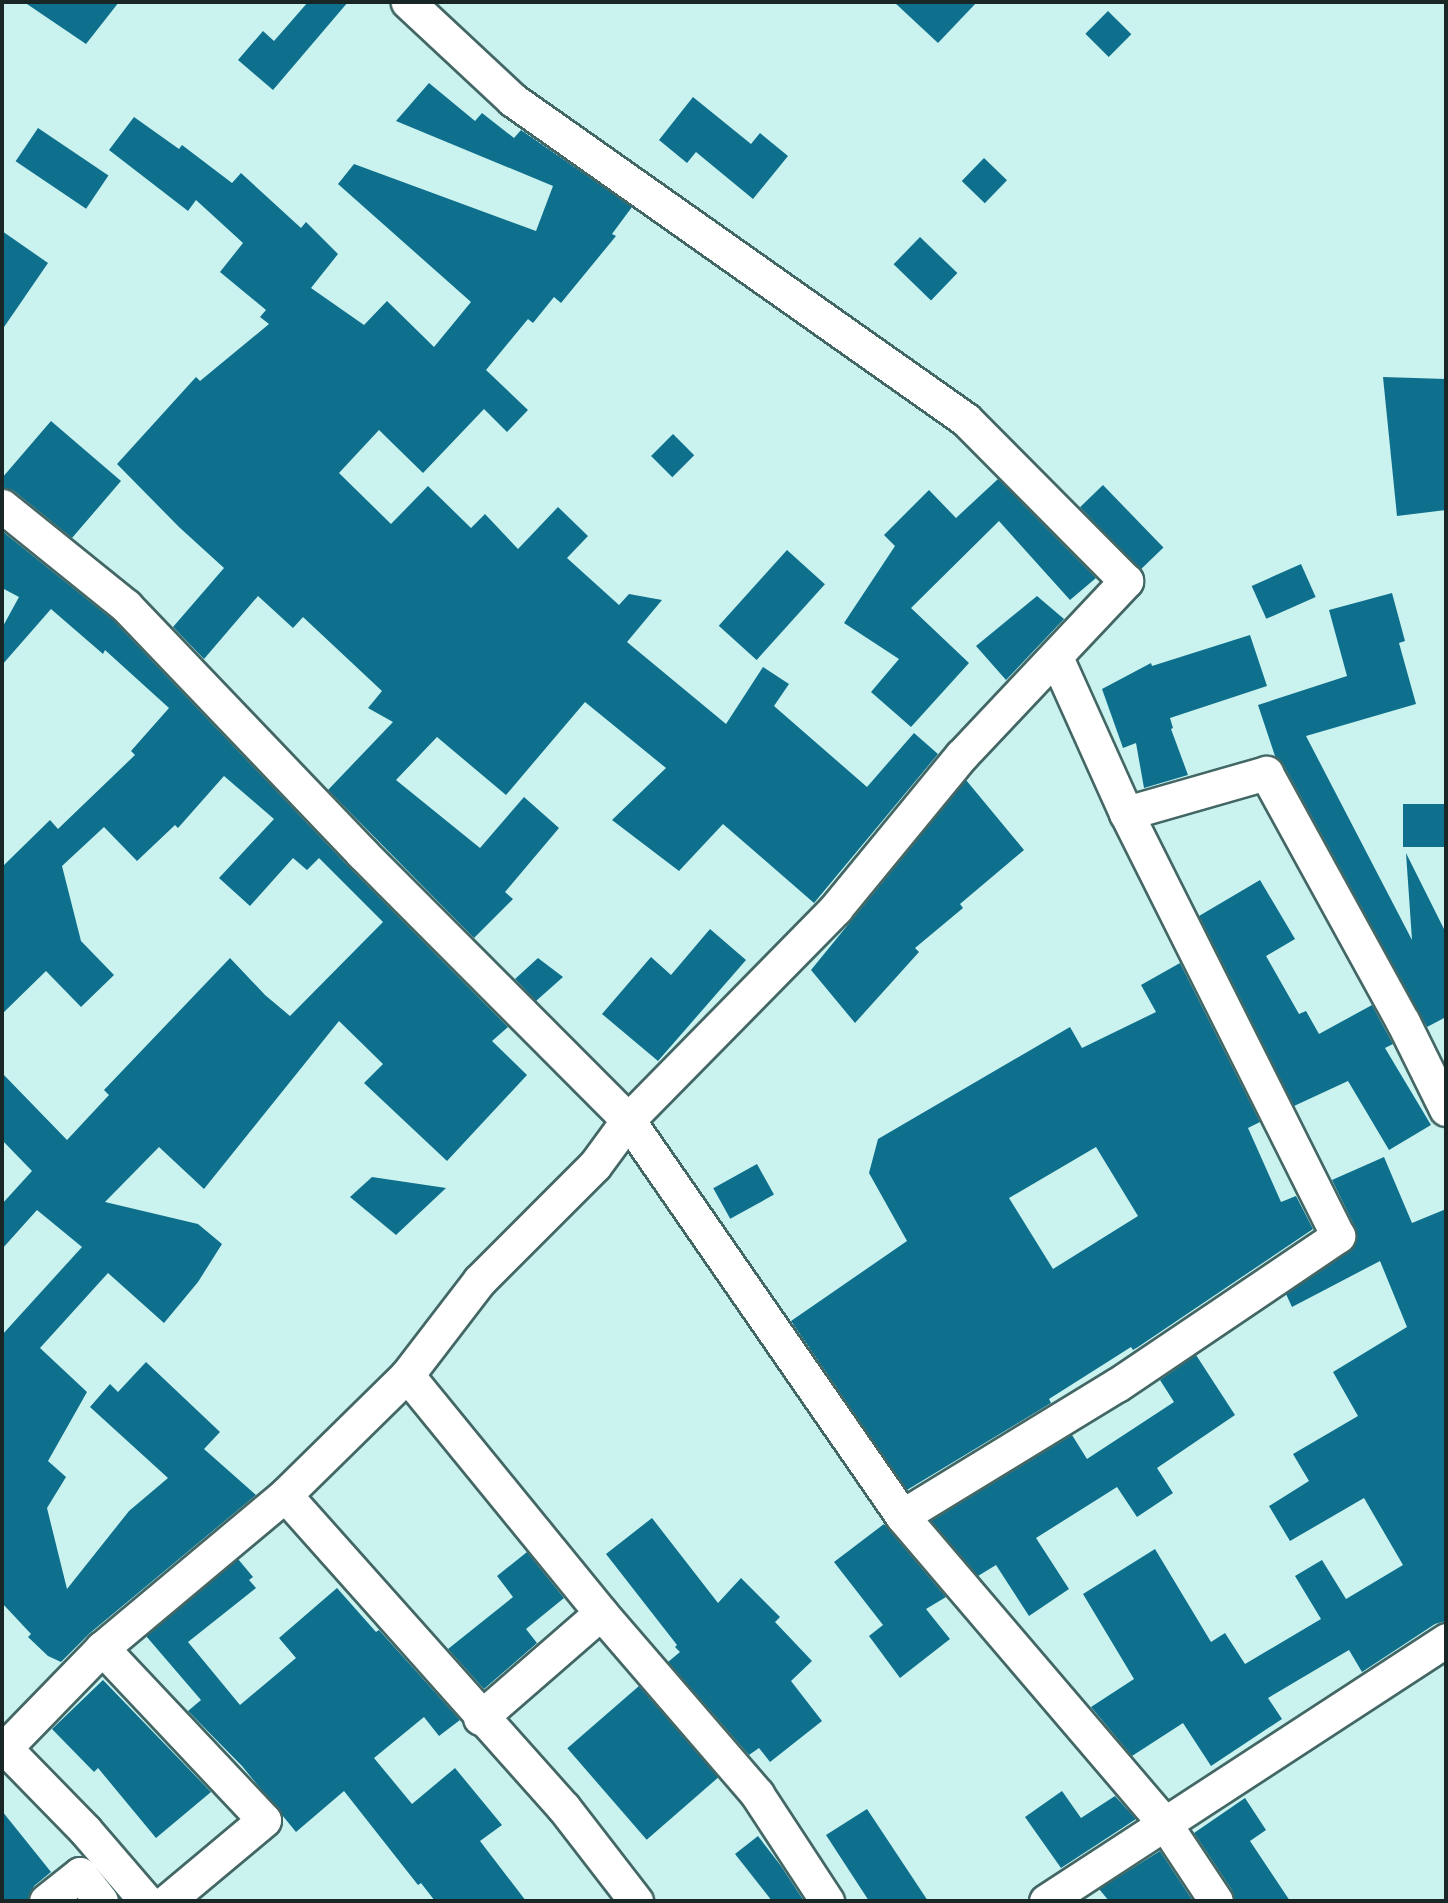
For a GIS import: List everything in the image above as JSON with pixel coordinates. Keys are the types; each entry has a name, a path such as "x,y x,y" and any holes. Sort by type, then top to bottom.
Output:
{"street":[{"path":"146,1901 85,1830 4,1749 102,1648 285,1494 407,1375 479,1281 595,1166 628,1121 836,908 961,756 1126,580 965,419 513,100 408,2"},
{"path":"2,506 126,606 362,853 628,1121 902,1516 1166,1824 1216,1901"},
{"path":"902,1516 1117,1385 1338,1236 1126,813 1056,657"},
{"path":"1126,813 1266,774 1403,1022 1446,1109"},
{"path":"407,1375 601,1613 757,1794 827,1901"},
{"path":"285,1494 480,1718 564,1808 636,1901"},
{"path":"480,1718 601,1613"},
{"path":"102,1648 264,1820 167,1901"},
{"path":"1046,1901 1443,1651"},
{"path":"46,1901 80,1874 102,1901"}],"building":[{"path":"24,2 119,2 86,44"},
{"path":"308,2 348,2 273,90 238,60 263,31 274,41"},
{"path":"894,2 977,2 938,43"},
{"path":"1108,11 1131,34 1109,57 1085,34"},
{"path":"429,83 475,121 482,113 514,138 521,130 632,207 612,234 616,236 561,303 554,297 533,323 528,319 486,370 528,410 507,432 484,409 423,473 379,430 339,473 391,524 428,486 471,528 485,514 518,549 558,507 588,536 567,558 619,605 629,594 662,600 627,642 726,724 763,667 789,684 774,706 867,787 914,733 938,754 814,903 723,824 679,871 612,820 666,768 585,702 506,795 437,737 396,780 480,848 524,797 559,828 505,892 513,899 474,938 328,790 393,722 368,708 382,691 303,617 293,628 258,596 204,659 173,627 224,568 117,464 196,377 200,381 269,324 260,317 266,310 220,272 243,243 196,200 188,211 109,150 134,117 179,149 182,145 232,183 241,173 301,228 306,222 338,254 311,288 364,325 387,301 434,347 471,302 338,184 354,164 536,231 553,186 396,121"},
{"path":"693,97 751,144 760,133 788,156 753,199 696,152 687,163 659,140"},
{"path":"38,128 108,176 86,209 16,161"},
{"path":"984,158 1007,180 985,203 962,181"},
{"path":"2,231 48,263 2,330"},
{"path":"920,237 957,273 931,300 894,264"},
{"path":"1383,377 1446,379 1446,510 1397,516"},
{"path":"51,421 121,481 72,538 14,491 2,487 2,478"},
{"path":"673,434 694,455 672,477 651,456"},
{"path":"998,479 1096,578 1070,600 999,521 911,608 969,663 911,727 871,692 899,659 844,623 895,546 884,535 929,490 956,518"},
{"path":"1103,485 1163,548 1140,570 1080,507"},
{"path":"2,531 113,620 348,866 508,1027 492,1041 527,1075 447,1161 364,1083 383,1064 339,1021 204,1189 159,1147 105,1202 198,1224 222,1244 198,1282 164,1323 108,1273 40,1348 87,1392 48,1461 66,1477 47,1508 67,1589 129,1511 168,1478 90,1407 110,1384 118,1392 146,1362 220,1432 204,1449 256,1495 90,1633 61,1662 48,1656 28,1637 31,1634 2,1603 2,1335 82,1247 37,1210 2,1249 2,1204 32,1171 2,1140 2,1073 67,1140 109,1095 104,1090 230,958 265,995 290,1016 383,922 319,858 307,870 293,858 250,906 219,878 274,819 224,776 178,828 175,825 137,861 104,827 62,866 81,941 114,975 81,1007 46,971 2,1014 2,867 50,820 58,829 135,755 131,751 169,708 105,650 103,654 51,609 2,665 2,628 19,597 2,588"},
{"path":"787,550 825,584 757,660 719,626"},
{"path":"1301,564 1316,597 1266,619 1252,586"},
{"path":"1392,593 1405,641 1399,643 1416,704 1306,736 1412,940 1406,853 1446,933 1446,1017 1427,1027 1283,764 1275,756 1258,705 1347,676 1329,610"},
{"path":"1037,596 1064,619 1006,680 976,646"},
{"path":"1250,635 1267,686 1170,718 1171,729 1188,775 1144,788 1136,743 1123,748 1102,689 1151,663 1152,666"},
{"path":"966,780 1024,850 960,904 963,908 915,948 919,952 855,1023 811,970"},
{"path":"1403,804 1446,804 1446,847 1403,847"},
{"path":"1260,880 1295,939 1266,956 1299,1014 1306,1011 1319,1034 1372,1005 1393,1044 1385,1048 1431,1125 1389,1150 1348,1081 1294,1106 1199,916"},
{"path":"710,929 746,960 658,1061 602,1014 651,957 671,975"},
{"path":"538,958 563,977 536,1001 515,979"},
{"path":"1180,963 1260,1122 1248,1128 1281,1202 1296,1196 1313,1229 1138,1347 1133,1350 1131,1347 1049,1399 1051,1403 907,1490 791,1321 907,1241 869,1173 878,1139 1070,1027 1082,1048 1156,1012 1141,985","holes":["1096,1147 1138,1216 1053,1269 1009,1198"]},
{"path":"1384,1157 1412,1223 1446,1209 1446,1621 1435,1624 1362,1672 1349,1650 1268,1698 1282,1719 1211,1766 1183,1723 1132,1756 1091,1707 1134,1679 1083,1594 1155,1549 1211,1642 1225,1633 1245,1664 1321,1619 1295,1576 1322,1560 1346,1599 1403,1565 1364,1498 1290,1541 1269,1506 1309,1481 1293,1454 1358,1416 1333,1372 1407,1327 1380,1261 1292,1307 1286,1294 1355,1245 1355,1227 1332,1180"},
{"path":"757,1164 774,1195 730,1219 713,1188"},
{"path":"372,1177 446,1188 396,1235 350,1197"},
{"path":"1196,1355 1235,1415 1157,1468 1173,1493 1137,1517 1117,1487 1036,1538 1069,1589 1029,1616 996,1565 978,1576 931,1521 1072,1435 1087,1459 1174,1402 1160,1380"},
{"path":"652,1518 718,1603 741,1578 780,1617 775,1622 812,1661 791,1681 822,1721 770,1762 759,1748 749,1755 668,1662 680,1652 675,1647 677,1645 606,1554"},
{"path":"884,1524 946,1597 926,1609 950,1639 900,1678 869,1636 883,1625 834,1562"},
{"path":"527,1552 564,1598 526,1629 537,1643 484,1689 448,1649 513,1597 497,1576"},
{"path":"238,1559 253,1577 249,1580 256,1588 188,1642 240,1705 296,1658 279,1638 337,1588 460,1720 439,1736 424,1717 374,1758 412,1804 455,1768 502,1825 480,1841 526,1901 435,1901 421,1883 418,1885 344,1791 296,1832 242,1766 188,1711 201,1700 146,1636"},
{"path":"103,1680 211,1792 156,1838 98,1768 94,1772 52,1729"},
{"path":"639,1686 718,1777 647,1840 567,1748"},
{"path":"1062,1791 1081,1818 1115,1796 1136,1819 1061,1868 1025,1817"},
{"path":"1245,1798 1266,1830 1250,1841 1290,1901 1235,1901 1232,1890 1194,1833"},
{"path":"867,1809 928,1901 869,1901 826,1835"},
{"path":"2,1811 51,1872 34,1886 27,1901 2,1901"},
{"path":"758,1836 804,1901 772,1901 735,1854"},
{"path":"1160,1851 1193,1901 1109,1901 1099,1889"}]}
